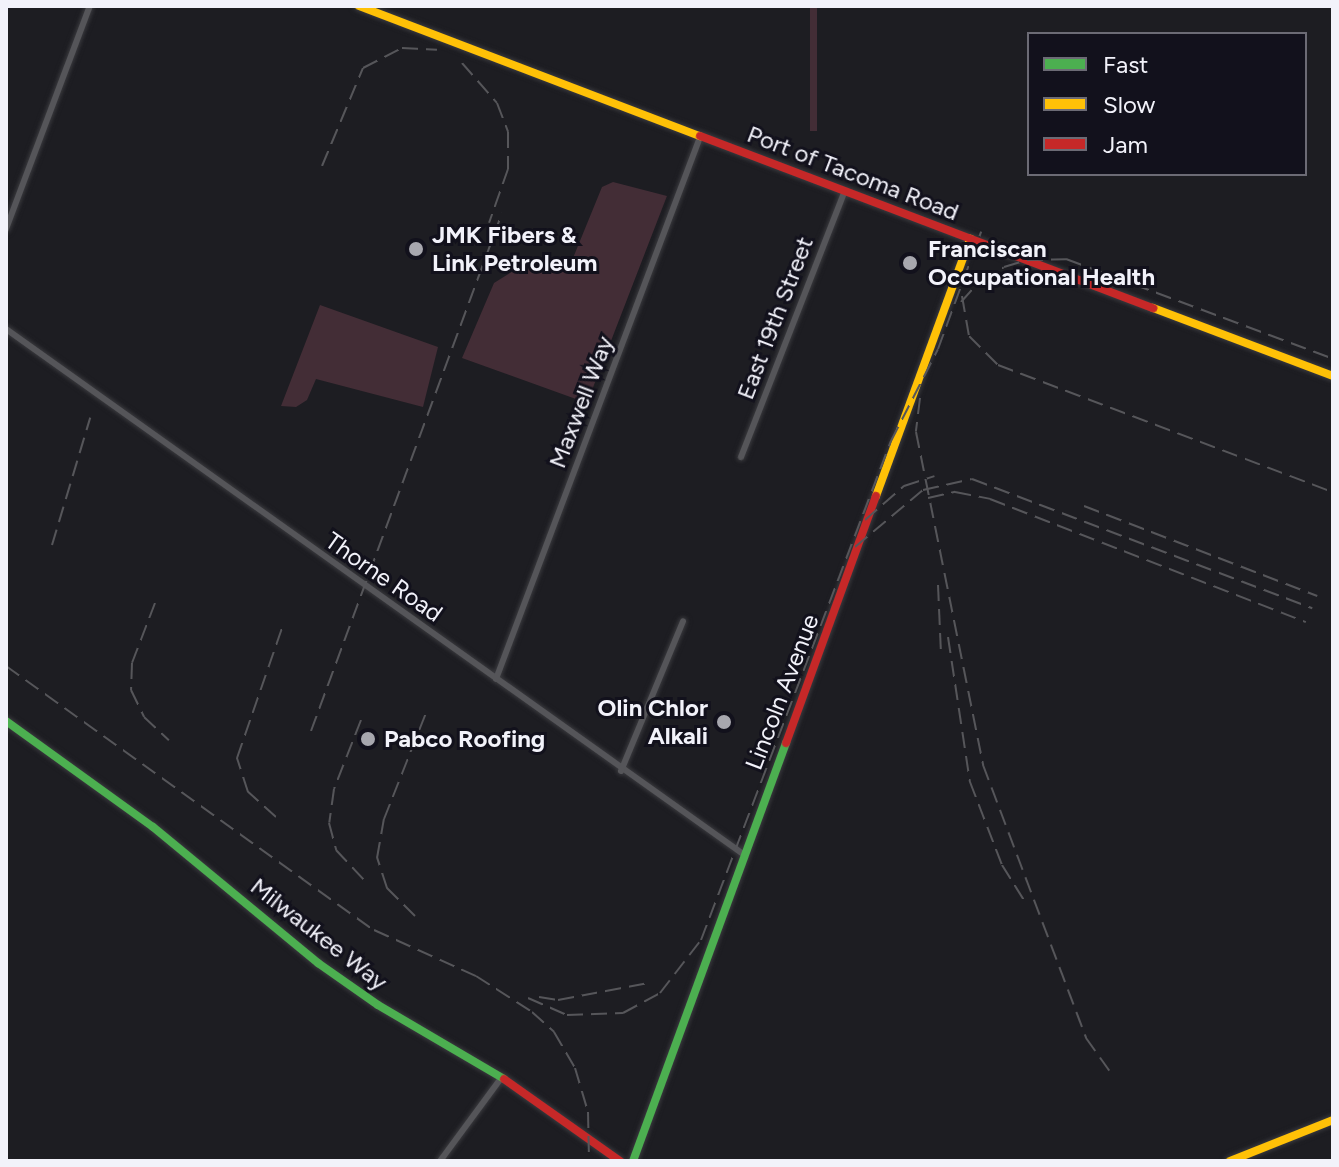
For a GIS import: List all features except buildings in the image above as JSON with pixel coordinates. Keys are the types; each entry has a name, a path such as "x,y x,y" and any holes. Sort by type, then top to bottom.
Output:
{"street":[{"path":"6,229 90,6"},
{"name":"Port of Tacoma Road","path":"359,6 844,193 1333,376"},
{"name":"Maxwell Way","path":"496,679 700,137"},
{"name":"East 19th Street","path":"741,457 844,193"},
{"name":"Lincoln Avenue","path":"633,1161 970,239"},
{"name":"Thorne Road","path":"6,329 621,771 743,854"},
{"path":"621,771 683,621"},
{"name":"Milwaukee Way","path":"6,721 153,827 318,963 502,1077 620,1161"},
{"path":"440,1161 502,1077"},
{"path":"1230,1161 1333,1120"}],"shaded area":[{"path":"810,6 817,6 817,131 810,131"},
{"path":"613,182 667,196 587,403 462,358 494,283 534,258 573,258 602,187"},
{"path":"320,305 438,347 423,407 316,379 307,400 296,407 281,406"}],"railway":[{"path":"322,166 363,68 402,48 437,50"},
{"path":"462,63 497,103 508,132 508,169 489,223"},
{"path":"311,731 502,213"},
{"path":"528,998 567,1015 623,1013 660,993 701,940 891,441 938,349 981,232"},
{"path":"961,302 981,280 1004,267 1027,260 1066,259 1333,359"},
{"path":"962,296 969,336 998,365 1333,492"},
{"path":"920,398 916,432 983,765 1086,1038 1111,1073"},
{"path":"52,545 90,418"},
{"path":"865,520 904,486 934,476"},
{"path":"855,547 923,490 972,479 1312,608"},
{"path":"928,498 955,492 990,499 1306,622"},
{"path":"1084,506 1317,596"},
{"path":"938,585 941,653"},
{"path":"155,603 132,663 131,690 144,717 169,740"},
{"path":"276,817 248,792 237,758 283,625"},
{"path":"948,637 970,782 1002,865 1027,905"},
{"path":"6,666 374,930 476,976 532,1012 554,1032 575,1068 588,1112 589,1161"},
{"path":"415,916 387,888 377,858 384,819 426,713"},
{"path":"361,720 334,789 329,823 336,850 365,881"},
{"path":"539,997 558,1000 648,983"}],"traffic: fast":[{"path":"6,721 153,827 318,963 378,1005 504,1079"},
{"path":"633,1161 786,743"}],"traffic: slow":[{"path":"359,6 700,136"},
{"path":"876,496 970,239"},
{"path":"1153,308 1333,376"},
{"path":"1230,1161 1333,1120"}],"traffic: jam":[{"path":"700,136 1153,308"},
{"path":"786,743 876,496"},
{"path":"504,1079 620,1161"}],"place":[{"name":"JMK Fibers & Link Petroleum","path":"416,249"},
{"name":"Franciscan Occupational Health","path":"910,263"},
{"name":"Olin Chlor Alkali","path":"724,722"},
{"name":"Pabco Roofing","path":"368,739"}]}
